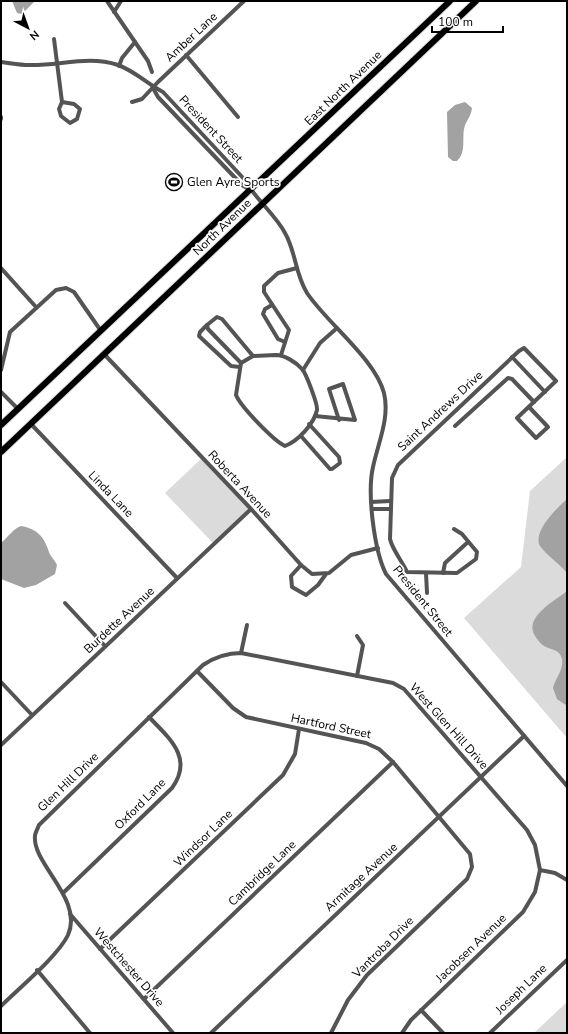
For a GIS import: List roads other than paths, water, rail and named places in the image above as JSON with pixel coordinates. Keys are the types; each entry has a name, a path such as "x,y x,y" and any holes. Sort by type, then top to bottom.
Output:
{"main road":[{"name":"East North Avenue","path":"250,190 450,1"},
{"name":"North Avenue","path":"1,452 476,1"},
{"name":"North Avenue","path":"1,425 250,190"}],"street":[{"path":"107,1 148,61 152,72"},
{"path":"114,12 121,1"},
{"name":"Amber Lane","path":"132,102 142,99 186,55 244,1"},
{"path":"54,39 62,102 59,109 66,121 70,123 77,119 80,109 74,104 62,102"},
{"path":"119,66 122,58 135,42"},
{"path":"186,55 238,117"},
{"name":"President Street","path":"1,62 30,65 88,60 119,66 140,77 153,87 163,92 245,180 250,190 286,234 307,293 371,368 380,381 384,393 386,417 371,476 371,502 382,566 391,581 567,786"},
{"path":"1,268 36,307"},
{"path":"281,355 289,330 264,292 264,286 278,273 297,268"},
{"path":"1,370 10,332 36,307 56,290 61,288 70,289 74,292 101,331"},
{"path":"272,305 265,309 263,314 278,339 285,342"},
{"path":"241,365 236,395 256,420 279,444 285,446 301,436 315,416 318,408 303,370 281,355 254,356 241,365 231,366 199,336 200,332 217,317 222,319 254,356"},
{"path":"207,325 208,329 241,365"},
{"path":"303,370 320,343 337,328"},
{"name":"Saint Andrews Drive","path":"426,573 407,572 401,558 391,544 390,501 392,478 398,465 512,357 524,348 556,382 545,392"},
{"name":"Roberta Avenue","path":"104,354 251,509 301,565 312,574 326,574"},
{"path":"512,357 545,392 517,418 536,438 548,427 529,407"},
{"path":"455,426 508,378 512,379 534,402"},
{"path":"315,416 339,420 355,420 343,384 329,389 339,420"},
{"path":"1,392 18,409"},
{"name":"Linda Lane","path":"31,424 178,578"},
{"path":"301,436 330,469 340,463 339,457 309,424"},
{"path":"371,502 390,501"},
{"name":"Burdette Avenue","path":"1,745 251,509"},
{"path":"372,509 390,509"},
{"path":"427,593 426,573 460,572 477,557 477,552 454,529"},
{"path":"443,573 445,563 468,542"},
{"path":"301,565 290,576 292,587 306,595 318,585 326,574 332,571 351,555 378,548"},
{"path":"64,603 105,646"},
{"path":"241,653 247,625"},
{"path":"357,636 363,645 357,676"},
{"name":"Glen Hill Drive","path":"1,1006 56,952 68,935 70,914 63,893 36,847 35,837 39,825 197,671 217,657 230,653 241,653"},
{"name":"West Glen Hill Drive","path":"241,653 392,683 408,692 532,837 540,870"},
{"name":"Hartford Street","path":"197,671 234,708 246,717 366,743 379,749 393,762 440,816 470,854 471,870 462,884"},
{"path":"1,682 32,715"},
{"name":"Oxford Lane","path":"63,893 172,788 177,780 180,768 177,750 173,742 149,717"},
{"name":"Windsor Lane","path":"100,949 283,775 295,754 299,729"},
{"name":"Armitage Avenue","path":"211,1033 524,736"},
{"name":"Cambridge Lane","path":"144,999 393,762"},
{"path":"540,870 555,873 567,880"},
{"name":"Jacobsen Avenue","path":"402,1033 421,1010 519,917 531,901 535,892 540,870"},
{"name":"Vantroba Drive","path":"331,1033 348,1000 367,975 462,884"},
{"name":"Westchester Drive","path":"70,914 173,1033"},
{"name":"Joseph Lane","path":"490,1033 567,960"},
{"path":"37,970 90,1033"},
{"path":"421,1010 443,1033"}],"place":[{"name":"Glen Ayre Sports","path":"174,182"}]}
